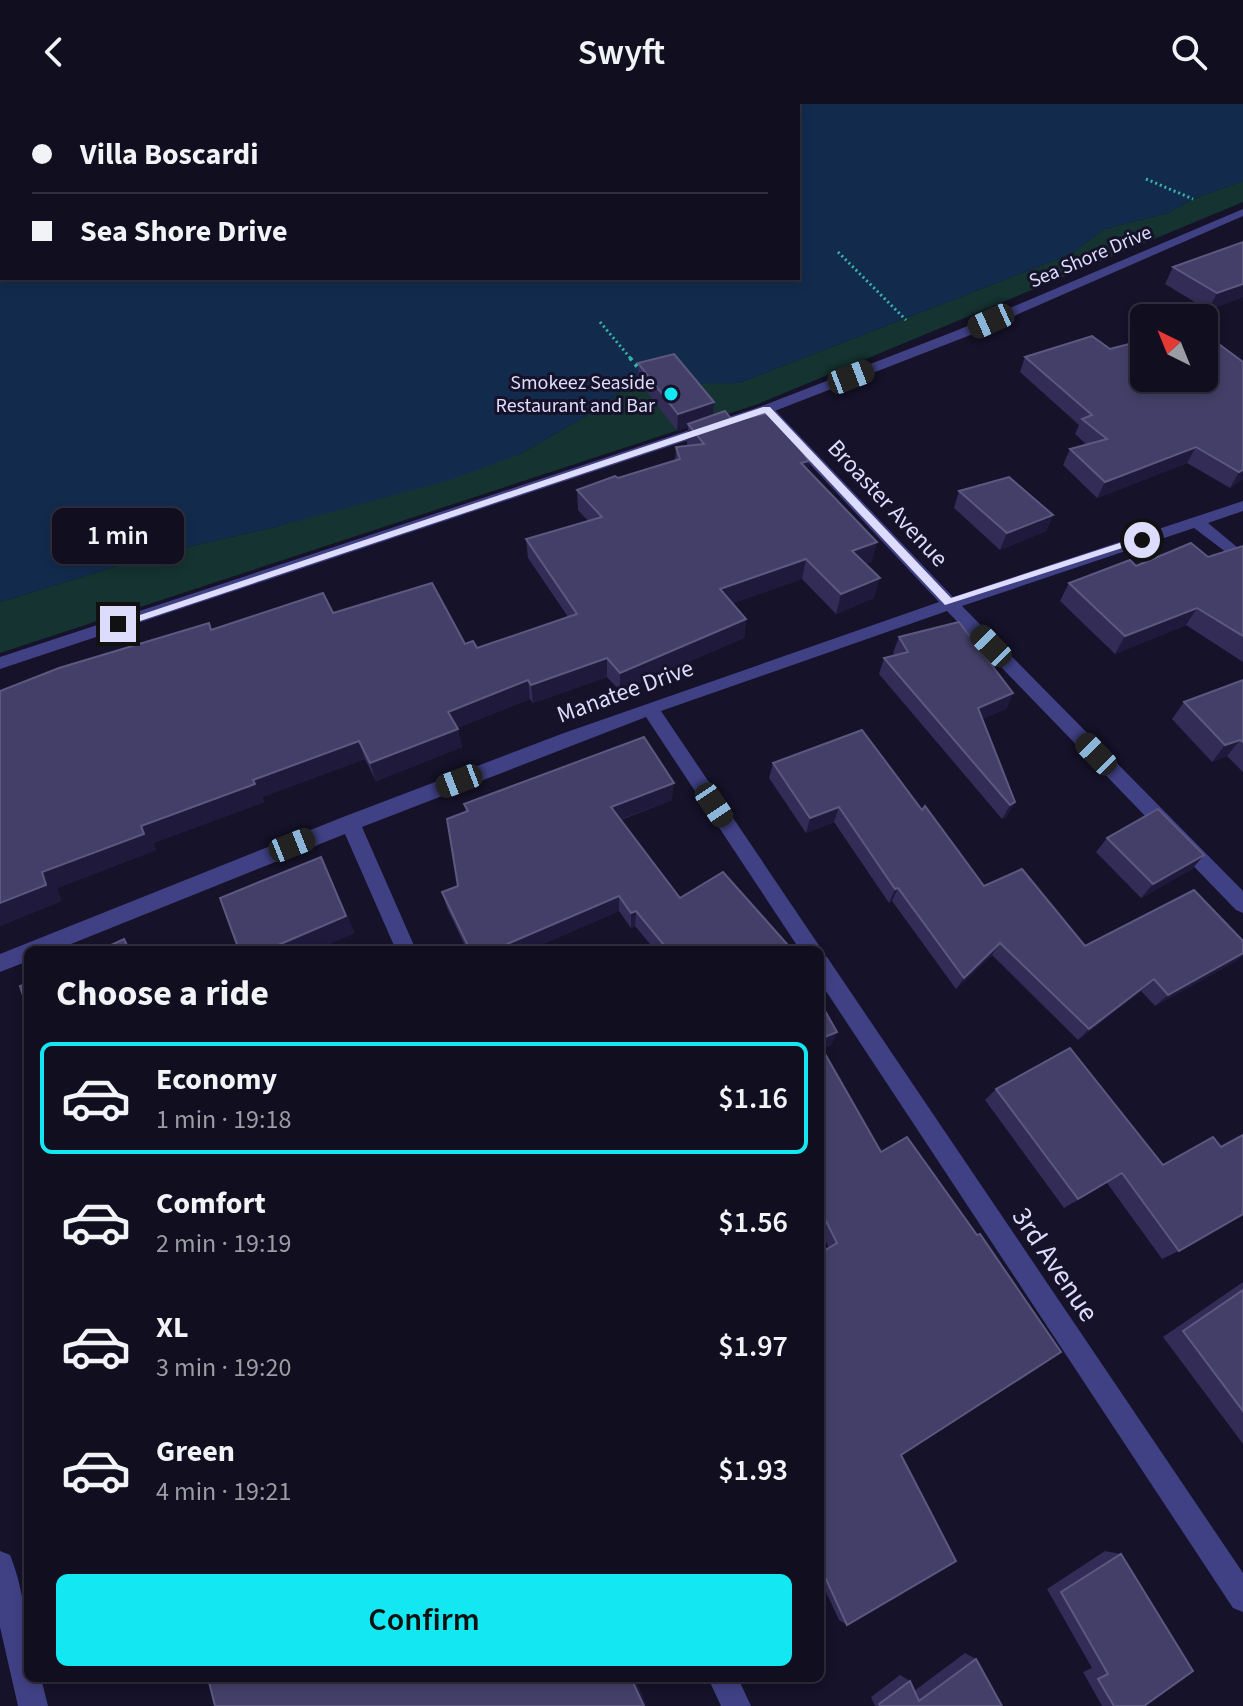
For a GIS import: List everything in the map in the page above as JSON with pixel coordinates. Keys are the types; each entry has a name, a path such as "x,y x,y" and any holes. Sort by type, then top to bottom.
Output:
{"street":[{"name":"Sea Shore Drive","path":"0,663 767,409 963,333 1243,212"},
{"name":"Broaster Avenue","path":"767,409 949,603 1243,904"},
{"name":"Manatee Drive","path":"42,946 350,822 650,709 949,603 1243,506"},
{"path":"1197,522 1243,560"},
{"path":"650,709 808,946"},
{"path":"350,822 404,946"},
{"name":"Manatee Drive","path":"0,963 24,953"},
{"name":"3rd Avenue","path":"824,970 1243,1598"},
{"path":"0,1565 24,1668"},
{"path":"27,1682 33,1706"},
{"path":"725,1682 736,1706"}],"path":[{"path":"1146,179 1193,199"},
{"path":"838,252 906,320"},
{"path":"600,322 643,373"}],"green space":[{"path":"1243,181 1243,202 758,404 0,653 0,602 153,555 275,527 520,454 600,408 643,373 739,383 1071,254 1104,229 1168,213 1193,199"}],"water":[{"path":"800,104 1243,104 1243,181 1193,199 1168,213 1104,229 1071,254 739,383 699,384 643,373 600,408 520,454 450,480 275,527 153,555 0,602 0,280 800,280"}],"building":[{"path":"1243,242 1243,284 1217,293 1173,267"},
{"path":"1092,336 1110,349 1130,344 1130,392 1218,392 1218,343 1243,362 1243,470 1239,472 1196,447 1105,482 1070,449 1107,439 1082,419 1092,415 1025,357"},
{"path":"674,354 714,402 678,414 638,363"},
{"path":"725,411 733,421 773,412 809,461 801,463 877,542 852,551 880,578 841,594 806,559 720,589 746,619 620,673 607,658 531,685 528,680 448,712 458,729 370,763 359,741 253,780 255,784 141,826 144,834 42,872 46,885 0,903 0,691 59,668 209,623 211,630 323,593 333,613 432,583 465,644 473,641 477,648 577,614 526,539 602,517 577,490 615,476 618,478 680,459 676,447 704,444 688,424"},
{"path":"1009,477 1053,515 1007,533 959,491"},
{"path":"1191,543 1208,557 1243,546 1243,636 1197,608 1125,636 1069,583 1130,560 1136,566"},
{"path":"959,622 1013,693 978,708 1015,802 1010,805 884,658 908,652 899,637"},
{"path":"1243,680 1243,742 1240,740 1225,745 1184,702"},
{"path":"862,730 922,810 925,806 984,886 1022,869 1085,946 1194,890 1243,941 1243,953 1168,995 1154,979 1089,1029 1000,943 964,978 898,888 895,889 839,807 810,818 773,763"},
{"path":"644,737 674,783 611,807 680,898 723,872 788,946 665,946 636,911 631,913 619,896 502,946 468,946 442,892 458,886 447,819 468,811 464,804"},
{"path":"1158,809 1204,855 1153,884 1107,838"},
{"path":"321,857 346,916 278,946 238,946 220,898"},
{"path":"124,939 127,946 109,946"},
{"path":"824,1009 837,1032 824,1037"},
{"path":"1070,1048 1163,1165 1213,1137 1221,1147 1243,1135 1243,1214 1179,1251 1122,1173 1078,1199 996,1089"},
{"path":"824,1052 881,1152 907,1137 977,1235 980,1234 1061,1352 901,1455 956,1561 847,1625 824,1575 824,1251 837,1243 824,1217"},
{"path":"1243,1290 1243,1411 1183,1331"},
{"path":"1121,1554 1193,1671 1144,1706 1114,1706 1098,1679 1108,1674 1061,1592"},
{"path":"976,1659 1002,1706 879,1704 910,1681 919,1701"},
{"path":"209,1682 633,1682 644,1706 215,1706"}],"place":[{"name":"Smokeez Seaside Restaurant and Bar","path":"671,394"}],"route":[{"path":"118,624 767,409 949,603 1142,540"}]}
